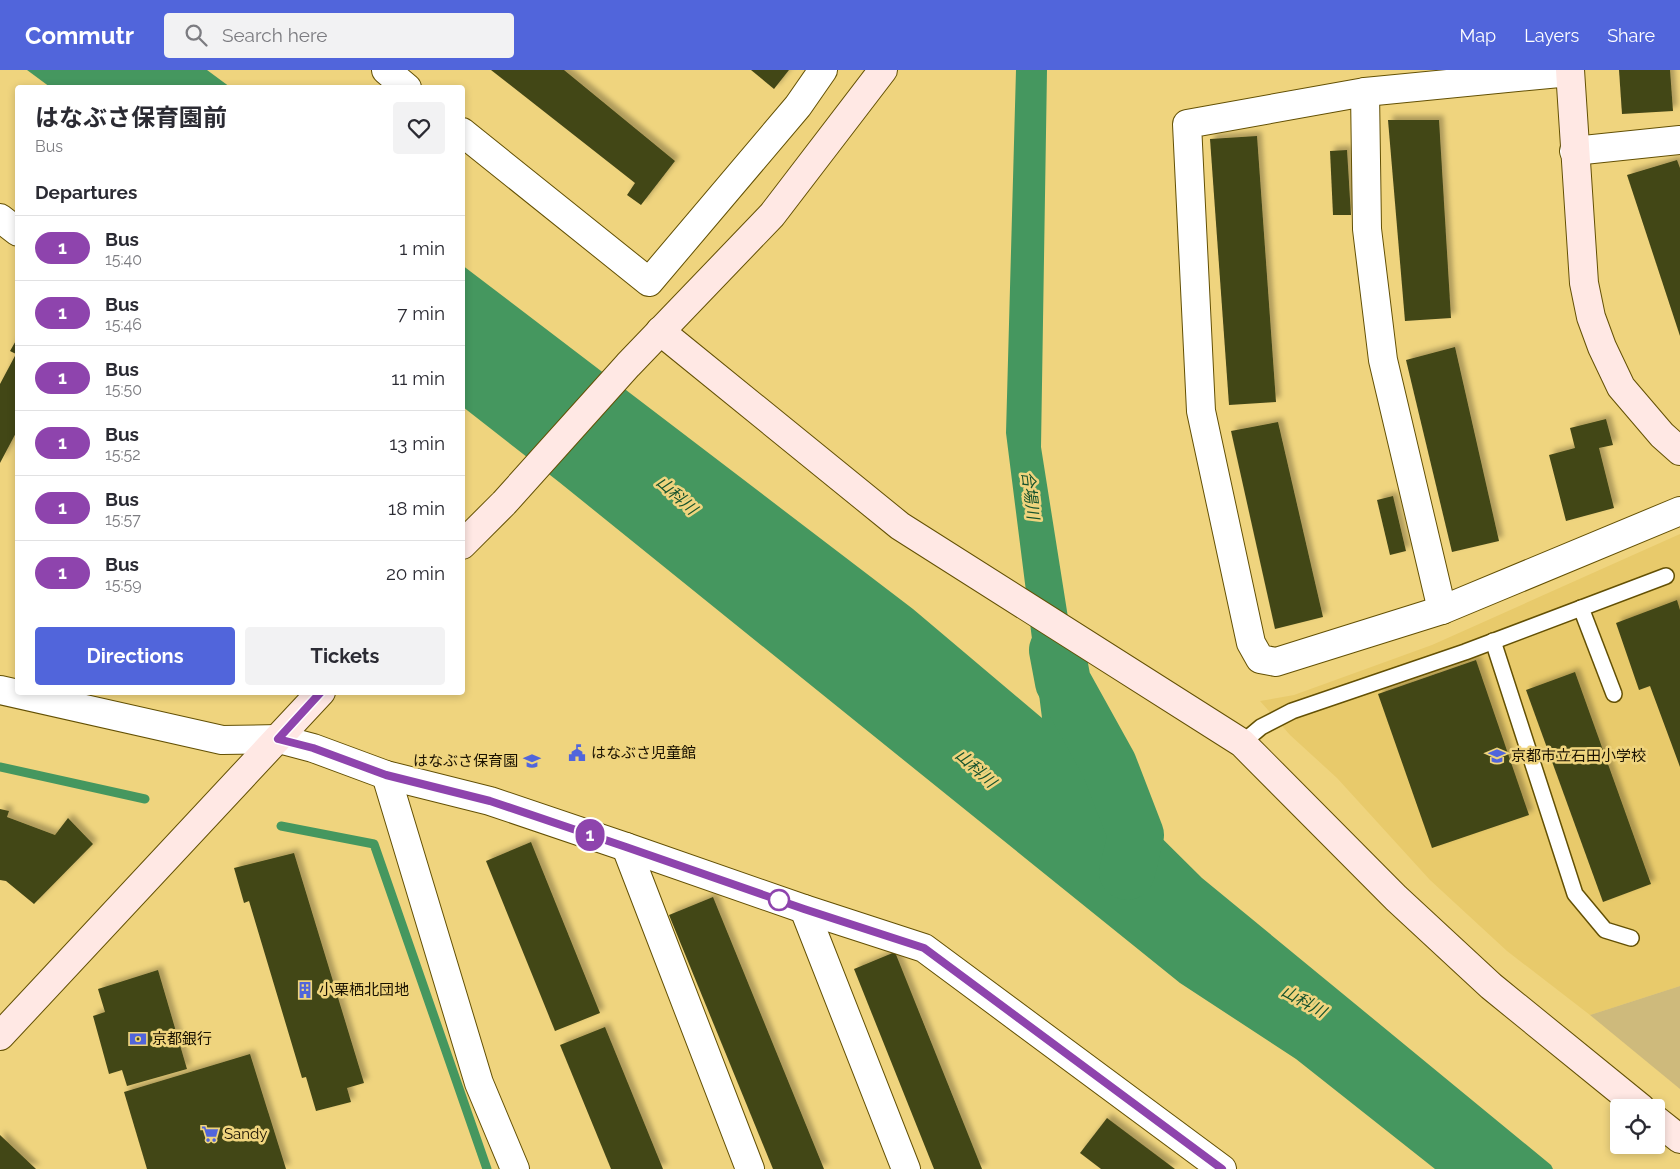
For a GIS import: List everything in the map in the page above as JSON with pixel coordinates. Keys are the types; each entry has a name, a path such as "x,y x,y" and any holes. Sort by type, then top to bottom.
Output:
{"street":[{"path":"386,70 404,85"},
{"path":"465,134 649,282 798,106 823,70"},
{"path":"465,542 504,503 628,364 772,215 884,70"},
{"path":"1680,451 1662,435 1621,387 1602,347 1591,317 1584,283 1570,71 1365,92 1187,124 1201,411 1251,643 1260,659 1276,662 1442,610 1680,511"},
{"path":"1365,92 1367,229 1382,360 1442,610"},
{"path":"1574,151 1680,140"},
{"path":"0,218 15,230"},
{"path":"660,331 900,526 1242,743 1396,898 1491,986 1630,1099"},
{"path":"0,690 15,692"},
{"path":"32,695 222,740 278,739 313,748 386,775 490,801 804,909 924,948 1222,1169"},
{"path":"0,1036 318,695"},
{"path":"386,775 479,1083 515,1169"},
{"path":"626,847 750,1169"},
{"path":"804,909 906,1169"},
{"path":"1665,1127 1680,1139"}],"lane":[{"path":"1242,743 1261,727 1292,712 1493,641 1666,576"},
{"path":"1581,608 1614,694"},
{"path":"1493,641 1575,894 1605,930 1631,938"}],"shaded area":[{"name":"京都市立石田小学校","path":"1680,534 1680,986 1590,1015 1507,951 1430,880 1337,778 1290,735 1260,701 1294,695 1432,645"},
{"path":"1680,986 1680,1089 1590,1015"}],"water":[{"path":"27,70 207,70 227,85 47,85"},
{"name":"山科川","path":"1016,70 1047,70 1041,447 1092,769 1202,878 1551,1165 1553,1169 1435,1169 1296,1059 1180,983 559,482 465,409 465,267 913,609 1042,718 1006,433"}],"building":[{"path":"491,70 564,70 675,161 641,205 627,195 635,183"},
{"path":"751,70 789,70 774,89"},
{"path":"1619,70 1670,70 1673,111 1622,114"},
{"path":"1388,120 1439,120 1451,318 1405,321"},
{"path":"1257,136 1276,402 1229,405 1210,139"},
{"path":"1347,150 1351,215 1333,215 1330,151"},
{"path":"1677,160 1680,168 1680,336 1627,175"},
{"path":"15,342 15,354 10,351"},
{"path":"1455,347 1499,541 1452,552 1406,360"},
{"path":"15,356 15,435 0,463 0,384"},
{"path":"1606,419 1613,445 1599,448 1614,508 1566,521 1549,455 1575,448 1570,428"},
{"path":"1278,422 1323,617 1275,629 1231,431"},
{"path":"1393,496 1406,551 1390,555 1377,500"},
{"path":"1677,600 1680,610 1680,767 1650,686 1639,690 1616,623"},
{"path":"1476,660 1529,815 1432,848 1378,694"},
{"path":"1575,672 1651,884 1603,902 1526,690"},
{"path":"0,809 9,811 7,817 55,835 68,818 93,844 34,904 6,881 0,880"},
{"path":"531,842 600,1013 555,1031 486,861"},
{"name":"小栗栖北団地","path":"294,853 364,1083 347,1088 351,1102 316,1111 306,1077 302,1078 249,901 244,903 234,868"},
{"path":"713,897 824,1169 773,1169 669,915"},
{"path":"895,952 982,1169 934,1169 854,969"},
{"path":"158,970 187,1069 127,1086 122,1070 109,1074 93,1016 105,1012 98,989"},
{"path":"605,1027 663,1169 611,1169 560,1045"},
{"path":"250,1054 286,1169 147,1169 124,1092"},
{"path":"1107,1118 1175,1169 1101,1169 1080,1153"},
{"path":"0,1135 36,1169 0,1169"}],"waterway":[{"name":"合場川","path":"1057,650 1063,682 1109,765 1136,835 1127,872"},
{"path":"0,767 145,799"},
{"path":"281,826 374,844 487,1169"}],"bus line":[{"name":"1","path":"318,695 278,739 313,748 386,775 490,801 804,909 924,948 1222,1169"}],"place":[{"name":"はなぶさ児童館","path":"577,753"},
{"name":"京都市立石田小学校","path":"1497,756"},
{"name":"はなぶさ保育園","path":"532,761"},
{"name":"小栗栖北団地","path":"305,990"},
{"name":"京都銀行","path":"138,1039"},
{"name":"Sandy","path":"210,1134"}]}
